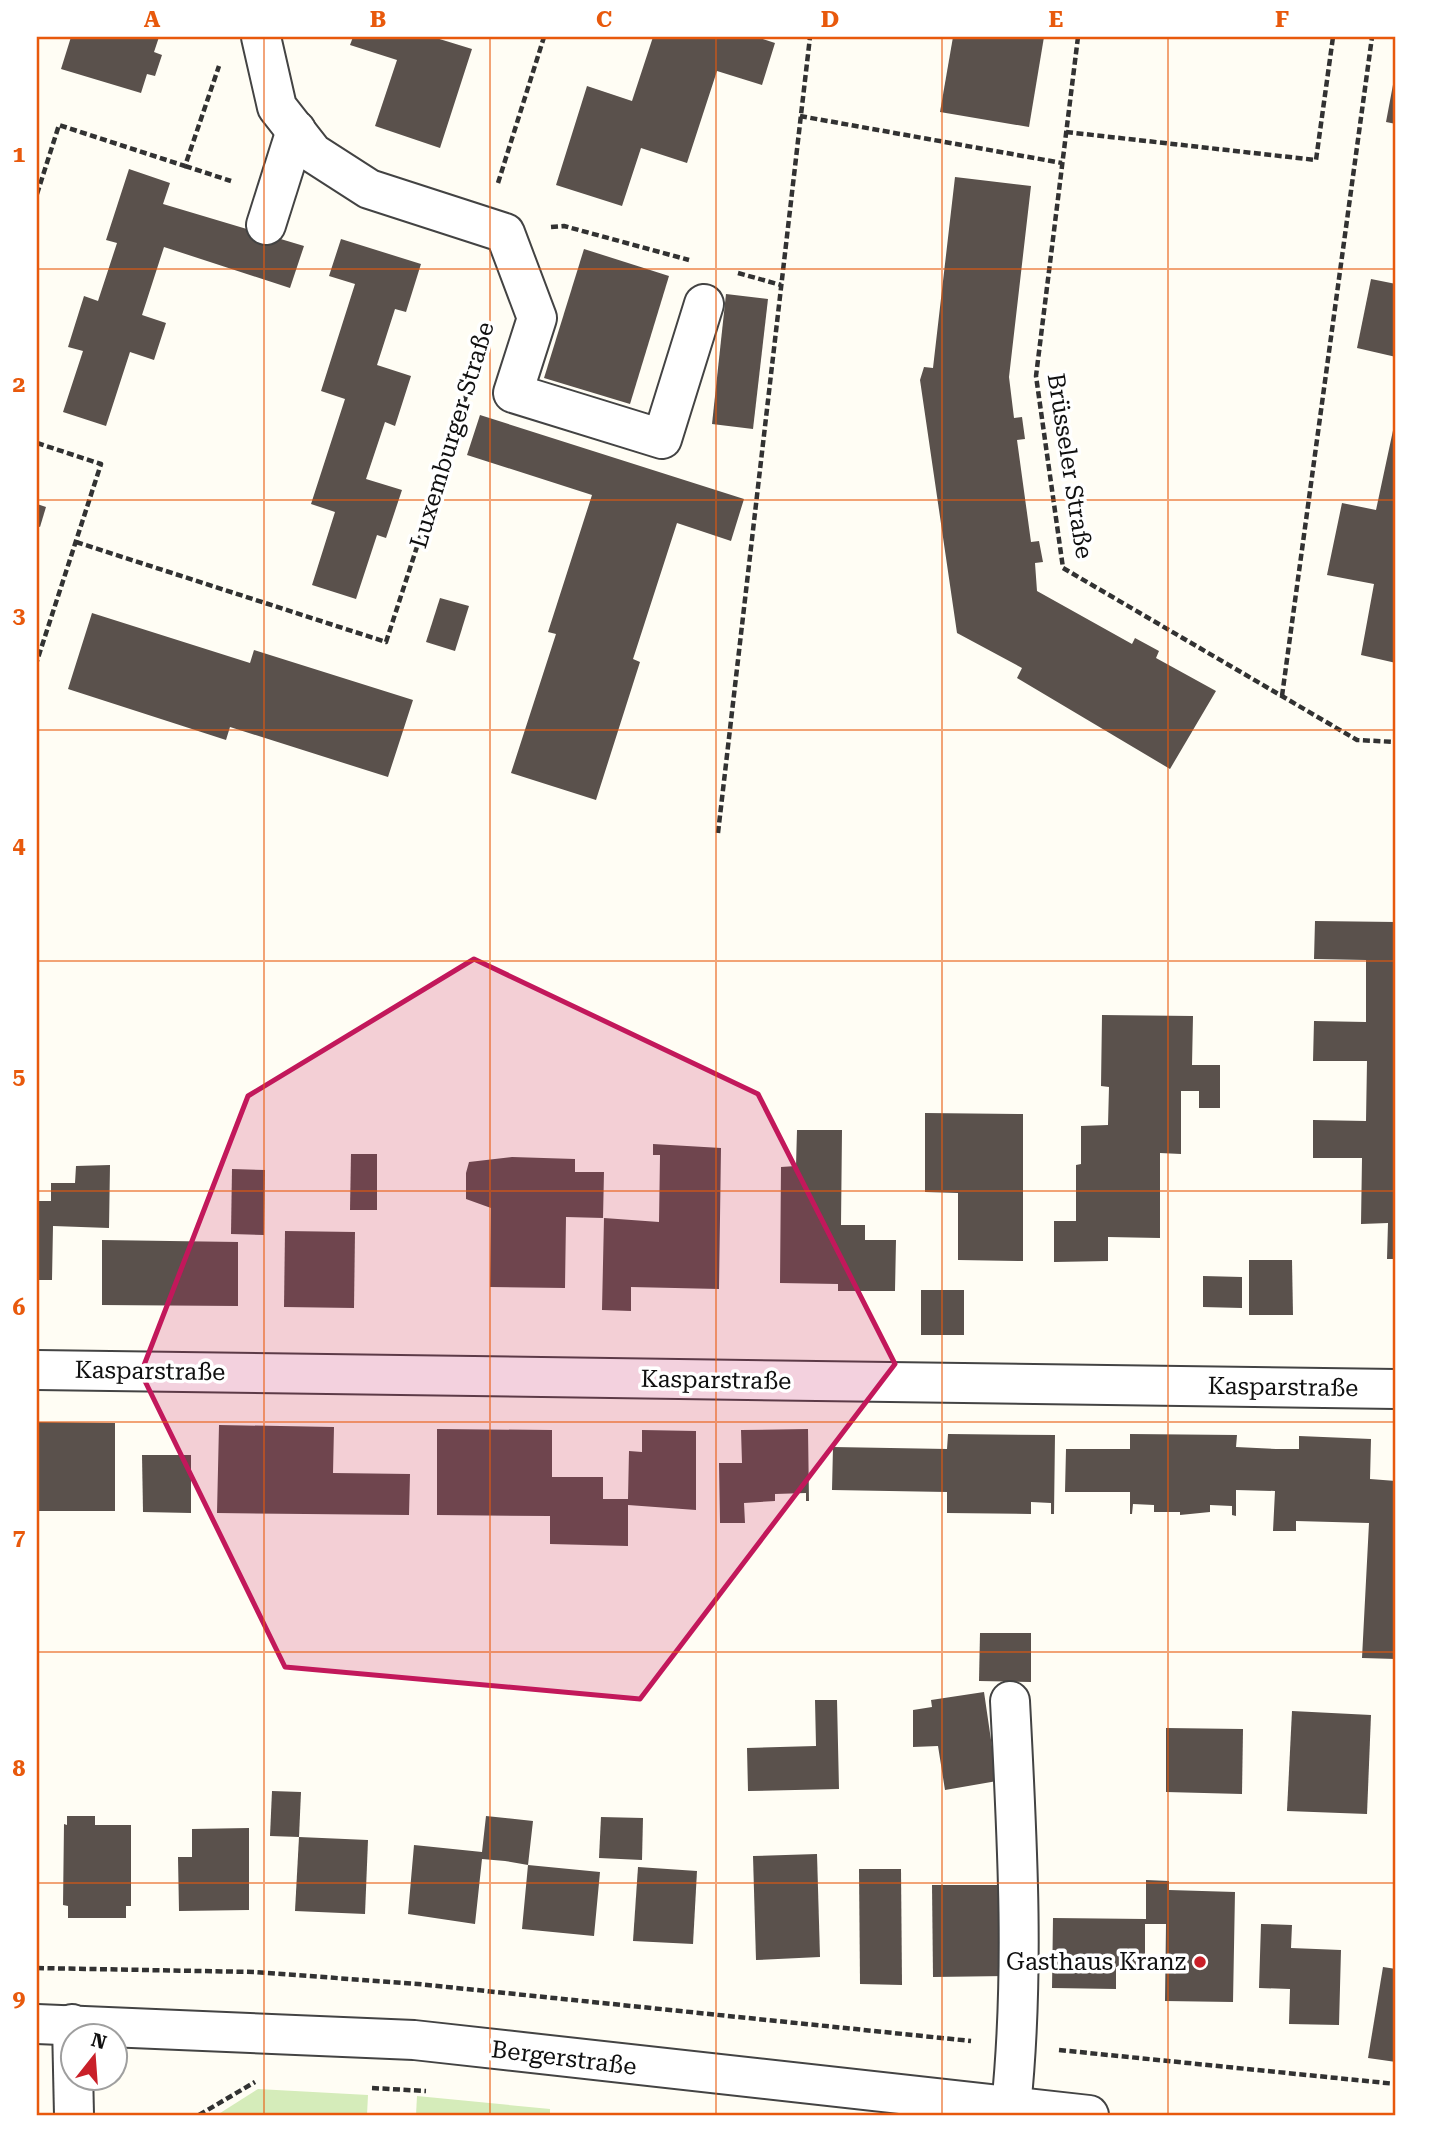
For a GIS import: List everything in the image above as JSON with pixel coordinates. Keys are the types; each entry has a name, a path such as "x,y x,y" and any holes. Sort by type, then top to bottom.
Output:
{"street":[{"path":"262,39 277,107 313,153 369,189 494,230 537,318 513,393 662,439 704,304"},
{"path":"266,225 296,130"},
{"name":"Kasparstraße","path":"37,1370 1396,1389"},
{"path":"1010,1701 1018,1850 1017,2046 1011,2107"},
{"path":"55,2024 74,2115"},
{"name":"Bergerstraße","path":"55,2024 414,2040 1089,2115"}],"path":[{"path":"544,37 494,230 564,226 691,261"},
{"path":"718,833 810,37"},
{"name":"Brüsseler Straße","path":"1078,37 1036,376 1063,568 1357,740 1396,742"},
{"path":"1066,132 1316,160 1333,37"},
{"path":"1282,696 1372,37"},
{"path":"37,194 59,125 186,166 223,51 262,39"},
{"path":"800,116 1062,163"},
{"path":"730,271 780,285"},
{"name":"Luxemburger Straße","path":"76,542 386,642 471,383"},
{"path":"37,443 101,464 37,661"},
{"path":"37,1968 254,1972 418,1984 1396,2084"},
{"path":"199,2115 255,2081 268,2082"},
{"path":"370,2088 437,2092"}],"highlighted area":[{"path":"474,959 758,1094 895,1364 640,1699 285,1667 141,1373 248,1096"}],"green space":[{"path":"258,2089 368,2095 367,2115 217,2115"},
{"path":"417,2096 550,2109 550,2115 416,2115"}],"building":[{"path":"71,37 159,37 154,52 162,55 155,76 147,74 141,93 61,69"},
{"path":"353,37 433,37 472,49 440,148 375,126 397,60 350,45"},
{"path":"653,37 757,37 775,43 762,85 717,71 687,163 641,148 622,206 556,185 587,86 632,101"},
{"path":"953,37 1044,37 1029,127 940,112"},
{"path":"1396,74 1396,124 1386,122"},
{"path":"129,169 170,183 163,204 304,246 290,288 164,247 142,315 166,323 154,360 130,352 106,426 63,412 83,351 68,347 84,296 98,301 117,243 106,240"},
{"path":"955,177 1031,186 1009,377 1014,418 1022,417 1025,439 1017,440 1031,542 1039,541 1043,562 1035,563 1037,591 1132,644 1135,638 1159,651 1156,658 1216,691 1170,769 1017,678 1022,668 957,633 920,380 924,367 933,368"},
{"path":"341,239 421,264 406,312 395,309 377,365 411,376 395,426 385,422 366,479 402,490 386,538 377,535 356,599 312,585 335,512 311,504 345,399 321,391 355,284 329,276"},
{"path":"584,249 669,276 630,404 544,378"},
{"path":"1371,279 1396,284 1396,357 1357,348"},
{"path":"726,294 768,299 753,429 712,424"},
{"path":"480,415 744,499 731,541 677,523 633,659 640,662 596,800 511,773 556,634 548,632 592,495 467,455"},
{"path":"1395,421 1396,663 1361,655 1374,584 1327,575 1342,503 1376,510"},
{"path":"37,504 46,507 40,527 37,526"},
{"path":"440,598 469,606 455,651 426,642"},
{"path":"92,613 250,663 254,650 413,700 388,777 230,727 226,740 68,689"},
{"path":"1315,921 1396,922 1396,1259 1387,1259 1388,1223 1361,1224 1362,1158 1313,1158 1313,1120 1366,1121 1367,1061 1313,1061 1314,1021 1366,1022 1366,960 1314,959"},
{"path":"1102,1015 1193,1016 1192,1065 1220,1065 1220,1108 1199,1108 1199,1091 1181,1091 1181,1154 1160,1153 1160,1238 1108,1237 1108,1261 1054,1262 1054,1221 1076,1221 1076,1165 1081,1164 1081,1126 1108,1125 1109,1087 1101,1086"},
{"path":"925,1113 1023,1114 1023,1261 958,1260 958,1193 925,1192"},
{"path":"797,1130 842,1130 841,1225 865,1225 865,1240 896,1240 895,1291 838,1291 838,1284 780,1283 781,1167 796,1166"},
{"path":"653,1144 721,1148 719,1289 631,1287 631,1311 602,1310 604,1218 659,1222 660,1155 653,1155"},
{"path":"351,1154 377,1154 377,1210 350,1210"},
{"path":"512,1157 575,1159 575,1172 604,1172 603,1218 566,1217 565,1288 490,1287 491,1208 466,1199 466,1173 469,1162"},
{"path":"110,1165 109,1228 53,1226 52,1280 37,1280 37,1201 51,1201 51,1183 75,1183 76,1166"},
{"path":"232,1169 265,1170 264,1235 231,1234"},
{"path":"285,1231 355,1232 354,1308 284,1307"},
{"path":"102,1240 238,1242 238,1306 102,1305"},
{"path":"1249,1260 1292,1260 1293,1315 1249,1315"},
{"path":"1203,1276 1242,1277 1242,1308 1203,1307"},
{"path":"921,1290 964,1290 964,1335 921,1335"},
{"path":"37,1422 115,1423 115,1511 37,1511"},
{"path":"219,1425 334,1427 333,1473 410,1474 409,1515 217,1513"},
{"path":"437,1429 552,1430 552,1477 603,1477 603,1499 628,1499 629,1451 642,1452 642,1430 696,1431 696,1510 628,1505 628,1546 550,1544 550,1516 437,1515"},
{"path":"808,1429 809,1501 806,1501 806,1493 775,1494 775,1501 744,1503 745,1523 720,1523 719,1463 742,1463 741,1430"},
{"path":"948,1434 1055,1435 1054,1514 1051,1514 1051,1503 1031,1502 1031,1514 947,1513 947,1492 832,1490 833,1447 947,1449"},
{"path":"1130,1434 1237,1435 1236,1447 1276,1449 1299,1449 1299,1436 1371,1439 1370,1479 1396,1481 1396,1659 1362,1658 1369,1523 1296,1521 1296,1531 1273,1531 1275,1491 1236,1490 1236,1516 1232,1515 1232,1506 1210,1505 1210,1512 1180,1515 1180,1512 1154,1512 1154,1505 1133,1504 1130,1514 1130,1492 1065,1492 1066,1449 1130,1449"},
{"path":"142,1455 191,1455 191,1513 143,1512"},
{"path":"980,1633 1031,1633 1031,1682 979,1681"},
{"path":"984,1692 997,1781 945,1790 938,1746 913,1747 913,1710 932,1707 931,1700"},
{"path":"815,1700 837,1700 839,1789 748,1791 747,1748 816,1746"},
{"path":"1292,1711 1371,1715 1367,1814 1287,1811"},
{"path":"1166,1728 1243,1729 1242,1794 1166,1792"},
{"path":"272,1791 301,1792 299,1837 270,1836"},
{"path":"67,1816 95,1816 95,1825 131,1825 131,1906 126,1906 126,1918 68,1918 68,1906 63,1905 64,1824 67,1825"},
{"path":"486,1816 533,1821 528,1865 482,1859 475,1924 408,1914 414,1845 482,1852"},
{"path":"601,1817 643,1818 642,1860 599,1858"},
{"path":"249,1828 249,1910 179,1911 178,1857 192,1857 192,1829"},
{"path":"299,1837 368,1840 365,1914 295,1911"},
{"path":"817,1854 820,1957 756,1960 753,1856"},
{"path":"528,1865 600,1872 594,1936 522,1929"},
{"path":"638,1867 697,1871 693,1944 633,1941"},
{"path":"859,1869 901,1869 902,1985 860,1984"},
{"path":"1146,1880 1169,1881 1169,1890 1235,1892 1233,2002 1165,2001 1166,1924 1145,1924 1145,1967 1116,1967 1116,1989 1052,1988 1053,1918 1146,1919"},
{"path":"932,1885 1005,1885 1006,1976 933,1977"},
{"path":"1261,1924 1292,1925 1291,1948 1341,1950 1339,2025 1289,2024 1290,1989 1259,1988"},
{"path":"1383,1967 1396,1969 1396,2062 1368,2058"}],"place":[{"name":"Gasthaus Kranz","path":"1200,1962"}]}
